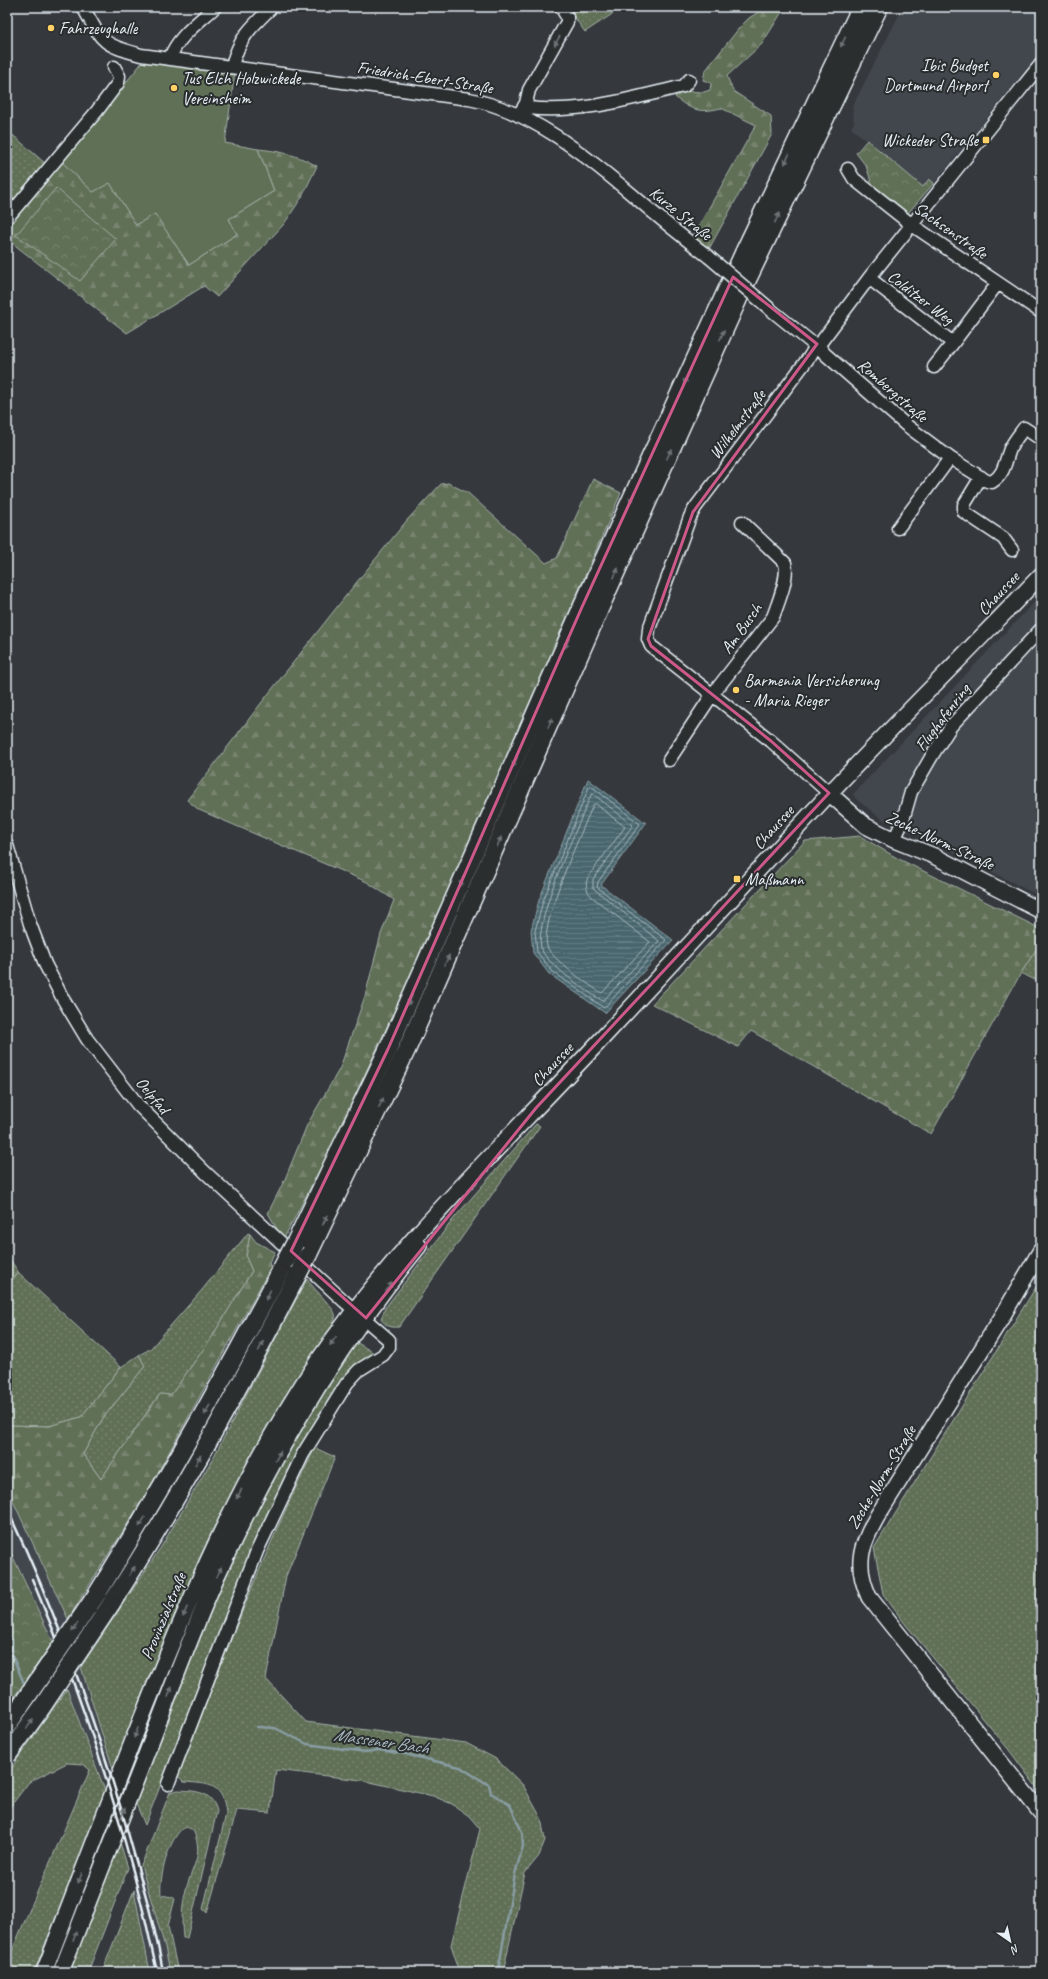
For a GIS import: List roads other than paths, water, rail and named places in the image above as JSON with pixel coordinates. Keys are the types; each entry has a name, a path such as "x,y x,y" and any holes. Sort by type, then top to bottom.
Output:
{"highway":[{"path":"7,1726 97,1594 154,1503 206,1412 295,1244 388,1049 582,608 745,250 861,7"},
{"path":"7,1756 42,1707 111,1604 186,1481 258,1353 308,1255 410,1042 625,551 740,295 879,7"}],"main road":[{"name":"Chaussee","path":"361,1314 536,1108 829,794 1041,575"},
{"name":"Zeche-Norm-Straße","path":"829,794 866,826 894,840 941,859 1041,911"},
{"name":"Zeche-Norm-Straße","path":"1041,1250 1002,1317 873,1525 864,1541 860,1564 861,1575 869,1597 1041,1813"},
{"name":"Provinzialstraße","path":"44,1972 184,1613 220,1533 269,1440 318,1361 361,1314"},
{"name":"Provinzialstraße","path":"61,1972 176,1675 217,1577 264,1482 294,1426 341,1352 361,1314"}],"street":[{"name":"Friedrich-Ebert-Straße","path":"83,7 96,31 108,44 115,48 141,54 469,99 496,105 519,116"},
{"path":"170,58 173,48 215,7"},
{"path":"232,66 236,49 246,34 272,7"},
{"path":"519,116 526,103 529,90 567,22 567,17 561,7"},
{"path":"7,218 97,112 118,83 119,76 114,67"},
{"name":"Wilhelmstraße","path":"829,794 771,741 650,646 648,629 693,512 810,356 817,344 821,342 869,278 1039,70"},
{"path":"519,116 528,108 559,110 603,105 684,86 689,80"},
{"name":"Kurze Straße","path":"519,116 577,150 812,343 817,344"},
{"name":"Sachsenstraße","path":"848,169 854,179 912,225 1041,312"},
{"name":"Colditzer Weg","path":"869,278 953,343"},
{"name":"Colditzer Weg","path":"934,367 998,283"},
{"name":"Rombergstraße","path":"817,344 825,354 906,426 950,458 981,477"},
{"path":"1012,550 1003,538 964,512 964,505 981,477 990,482 999,476 1006,464 1010,449 1024,428 1041,438"},
{"path":"898,528 950,458"},
{"name":"Am Busch","path":"669,760 712,694 773,617 786,574 785,563 742,522"},
{"name":"Flughafenring","path":"894,840 902,823 911,792 951,726 1041,629"},
{"name":"Oelpfad","path":"7,845 30,924 45,964 62,999 87,1039 138,1105 166,1136 344,1301 361,1314"},
{"path":"168,1784 257,1551 303,1454 347,1383 359,1370 383,1356 389,1347 389,1340 386,1336 361,1314"}],"water":[{"path":"588,779 646,823 601,885 673,940 605,1013 549,974 533,953 531,930 539,900"}],"waterway":[{"name":"Massener Bach","path":"7,1636 12,1640 12,1655 26,1688"},
{"name":"Massener Bach","path":"257,1727 275,1728 307,1744 366,1752 379,1750 405,1754 460,1767 489,1785 491,1793 510,1805 522,1832 523,1846 515,1874 498,1972"}],"railway":[{"path":"7,1509 58,1627 102,1747 147,1900 163,1972"},
{"path":"32,1579 52,1627 88,1723 104,1772 133,1872 157,1972"}],"place":[{"name":"Fahrzeughalle","path":"51,28"},
{"name":"Ibis Budget Dortmund Airport","path":"996,75"},
{"name":"Tus Elch Holzwickede Vereinsheim","path":"174,88"},
{"name":"Wickeder Straße","path":"986,140"},
{"name":"Barmenia Versicherung - Maria Rieger","path":"736,690"},
{"name":"Maßmann","path":"737,879"}]}
